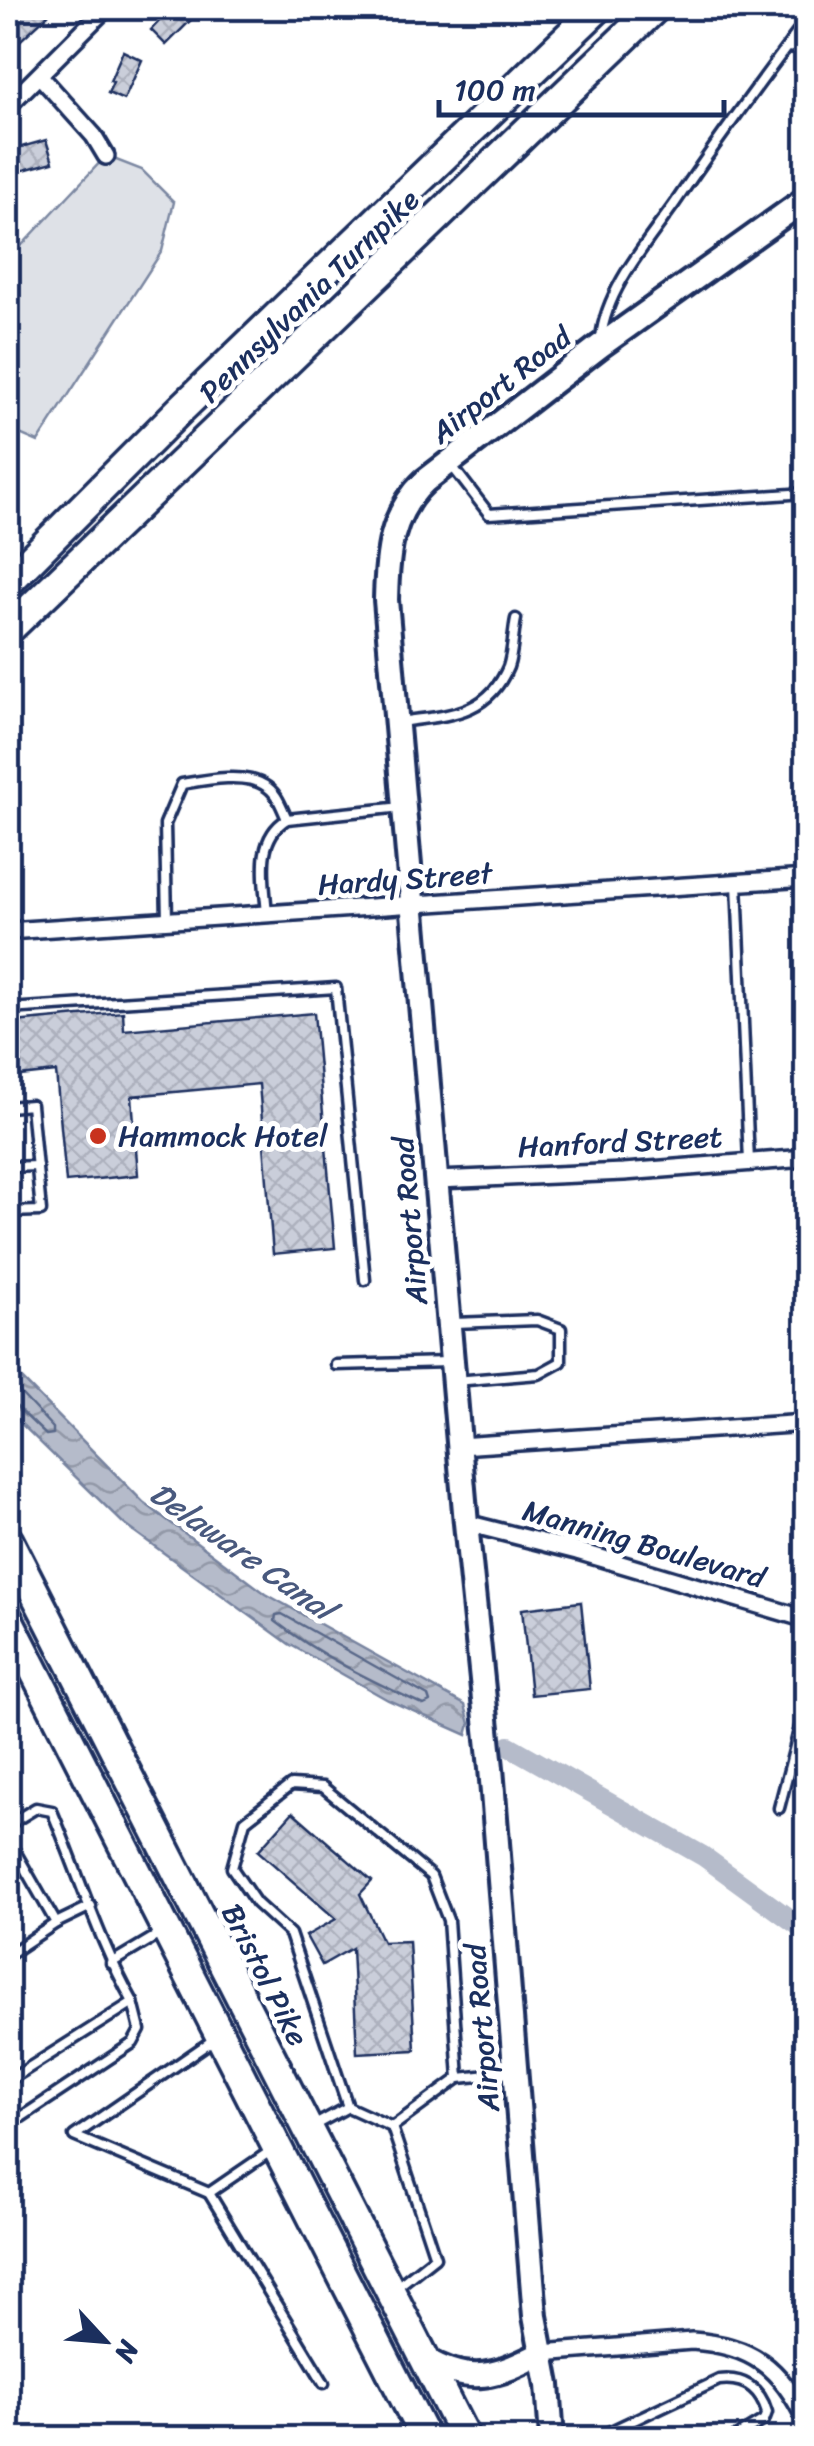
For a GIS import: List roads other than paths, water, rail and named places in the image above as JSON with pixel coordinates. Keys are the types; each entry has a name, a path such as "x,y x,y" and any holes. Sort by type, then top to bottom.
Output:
{"highway":[{"name":"Pennsylvania Turnpike","path":"8,582 180,410 598,8"},
{"name":"Pennsylvania Turnpike","path":"8,630 654,8"},
{"name":"Bristol Pike","path":"8,1540 465,2438"},
{"path":"8,1619 16,1656 166,1930 425,2438"}],"street":[{"path":"8,106 106,8"},
{"path":"40,76 94,136 106,156"},
{"name":"Airport Road","path":"552,2438 550,2398 536,2316 386,600 390,540 416,489 600,346 806,199"},
{"name":"Hardy Street","path":"8,930 806,878"},
{"name":"Hanford Street","path":"437,1180 624,1172 806,1158"},
{"path":"459,1446 806,1423"},
{"name":"Manning Boulevard","path":"466,1523 806,1618"},
{"path":"425,2359 451,2373 476,2376 506,2370 542,2353 716,2342 740,2349 776,2371 806,2420"}],"lane":[{"path":"600,346 613,299 638,256 806,21"},
{"path":"787,47 806,49"},
{"path":"449,462 489,514 806,493"},
{"path":"399,722 467,712 485,699 508,667 516,618"},
{"path":"167,920 165,824 182,784 250,780 266,785 276,795 287,819"},
{"path":"268,914 264,857 266,844 279,824 287,819 406,806"},
{"path":"737,883 749,1162"},
{"path":"8,1009 336,988 365,1280"},
{"path":"8,1106 31,1106 41,1211 8,1212"},
{"path":"8,1167 37,1166"},
{"path":"336,1365 539,1374 561,1362 560,1329 538,1320 449,1323"},
{"path":"779,1808 806,1704"},
{"path":"390,2292 435,2256 392,2127 348,2107 290,1934 256,1904 232,1868 245,1820 291,1785 323,1787 431,1876 448,1920 459,2078"},
{"path":"8,1825 36,1808 52,1810 91,1906 97,1932 133,2002 140,2030 134,2043 8,2126"},
{"path":"8,1839 56,1923"},
{"path":"8,1955 56,1923 91,1906"},
{"path":"111,1963 166,1930"},
{"path":"8,2081 133,2002"},
{"path":"220,2035 74,2136 208,2194 324,2383"},
{"path":"392,2127 459,2078 515,2073"},
{"path":"308,2130 348,2107"},
{"path":"208,2194 276,2147"},
{"path":"596,2438 719,2380 734,2378 758,2392 767,2412 764,2420 734,2438"}],"water":[{"path":"8,1365 143,1502 266,1594 465,1705 470,1724 467,1735 388,1700 289,1644 124,1524 8,1411"}],"waterway":[{"name":"Delaware Canal","path":"509,1746 703,1856 806,1931"}],"place":[{"name":"Hammock Hotel","path":"98,1136"}]}
